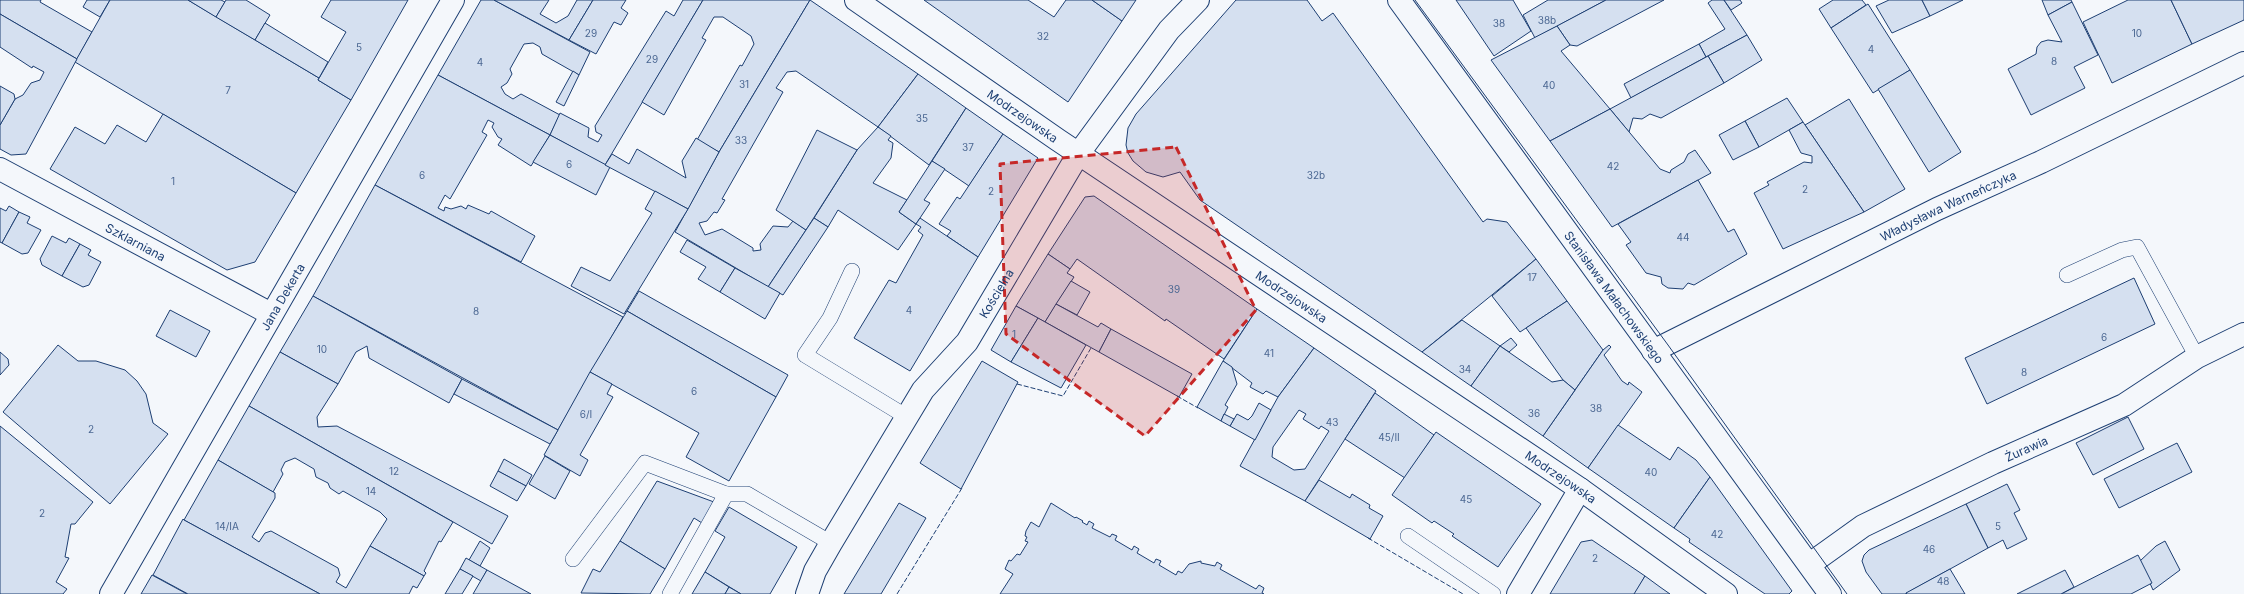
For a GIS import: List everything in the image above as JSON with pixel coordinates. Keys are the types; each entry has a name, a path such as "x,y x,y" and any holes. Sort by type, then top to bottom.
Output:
{"street":[{"name":"Jana Dekerta","path":"111,594 453,0"},
{"name":"Modrzejowska","path":"856,0 1079,153 1580,489 1726,594"},
{"name":"Kościelna","path":"807,594 815,571 923,390 967,342 1079,153 1169,30 1198,0"},
{"name":"Stanisława Małachowskiego","path":"1399,0 1653,351 1810,564 1830,594"},
{"name":"Władysława Warneńczyka","path":"1653,351 1937,209 2042,162 2244,63"},
{"name":"Szklarniana","path":"0,169 271,314"},
{"name":"Żurawia","path":"1810,564 1863,526 1993,463 2124,405 2197,357 2244,334"},
{"path":"1518,594 1580,489"}],"lane":[{"path":"2067,275 2122,250 2137,246 2197,357"},
{"path":"852,271 830,318 805,355 907,417"},
{"path":"573,559 645,463 726,494 747,494 831,543"},
{"path":"670,594 726,494"},
{"path":"1408,536 1493,594"}],"highlighted area":[{"path":"1176,147 1256,310 1145,436 1006,334 1000,164"}],"building":[{"path":"0,0 41,0 40,2 92,32 77,59 0,14"},
{"path":"87,0 110,0 100,17 83,7"},
{"path":"110,0 188,0 319,78 318,80 351,100 296,193 75,62"},
{"path":"188,0 221,0 225,2 216,17"},
{"path":"226,0 246,0 270,15 255,40 216,17"},
{"path":"331,0 408,0 351,100 318,80 346,32 321,17"},
{"path":"481,0 494,0 590,52 579,75 542,54 540,47 533,43 524,44 510,69 512,74 507,83 501,87 505,94 513,99 521,94 560,115 550,135 438,75"},
{"path":"494,0 549,0 540,14 556,23 568,16 577,0 593,0 569,40"},
{"path":"593,0 626,0 621,8 628,13 621,25 614,22 596,54 569,40"},
{"path":"683,0 703,0 605,165 550,135 560,113 589,128 588,137 598,142 602,135 596,132 595,126 666,11 674,16"},
{"path":"703,0 810,0 719,152 697,140 740,65 742,66 754,44 751,36 723,17 714,17 702,38 706,40 664,115 642,102"},
{"path":"810,0 918,74 878,127 796,71 787,72 776,88 783,92 722,199 725,200 717,213 714,212 707,221 699,223 705,235 722,229 753,248 753,251 761,250 760,244 773,226 788,227 793,221 806,230 768,287 675,232 719,152"},
{"path":"924,0 1028,0 1054,17 1066,0 1092,0 1122,21 1068,102"},
{"path":"1092,0 1136,0 1122,21"},
{"path":"1236,0 1307,0 1322,21 1333,13 1483,222 1487,219 1507,222 1536,259 1422,352 1200,200 1180,172 1163,177 1146,172 1133,161 1128,153 1126,145 1128,128 1136,114"},
{"path":"1456,0 1513,0 1531,31 1494,56"},
{"path":"1548,0 1606,0 1535,38 1523,15"},
{"path":"1606,0 1664,0 1577,46 1570,45 1557,26"},
{"path":"1712,0 1724,0 1747,35 1706,57 1699,44 1725,29 1708,3"},
{"path":"1724,0 1740,0 1742,3 1731,10"},
{"path":"1833,0 1862,0 1866,5 1831,28 1819,9"},
{"path":"1889,0 1922,0 1930,16 1892,33 1876,6"},
{"path":"1922,0 1963,0 1930,16"},
{"path":"2042,0 2071,0 2072,2 2048,15"},
{"path":"2128,0 2171,0 2192,44 2112,83 2083,22"},
{"path":"2171,0 2244,0 2244,20 2192,44"},
{"path":"2072,2 2098,55 2074,67 2085,88 2031,115 2008,69 2036,54 2037,47 2041,42 2048,40 2062,42 2048,15"},
{"path":"1868,4 1910,70 1873,93 1831,28"},
{"path":"0,14 77,59 26,154 11,155 0,149 0,125 15,99 23,95 31,83 40,80 44,72 33,66 32,68 0,47"},
{"path":"265,23 328,62 319,78 255,40"},
{"path":"1557,26 1570,45 1561,51 1610,109 1550,141 1491,60"},
{"path":"1747,35 1762,60 1724,83 1708,56"},
{"path":"1699,44 1706,57 1631,98 1624,84"},
{"path":"1708,56 1724,83 1661,118 1650,114 1642,119 1633,118 1629,132 1610,109"},
{"path":"1910,70 1961,152 1929,172 1878,89"},
{"path":"573,71 579,75 564,106 556,102"},
{"path":"918,74 966,108 929,165 878,127"},
{"path":"438,75 550,135 531,166 498,145 502,139 498,137 492,127 494,123 488,120 482,132 487,135 450,199 445,195 438,208 444,211 445,207 451,209 461,206 466,209 468,205 489,214 491,211 535,236 521,262 375,185"},
{"path":"0,86 14,94 15,99 0,125"},
{"path":"1787,98 1803,122 1759,147 1745,121"},
{"path":"1849,99 1905,189 1864,212 1805,125"},
{"path":"966,108 1003,134 969,186 932,161"},
{"path":"1610,109 1660,169 1670,173 1671,170 1684,162 1688,154 1695,150 1711,173 1612,227 1550,141"},
{"path":"163,114 296,193 255,262 227,270 50,169 75,127 105,144 117,125 146,142"},
{"path":"1745,121 1759,147 1733,160 1719,135"},
{"path":"1803,122 1864,212 1783,249 1754,193 1769,185 1767,182 1804,162 1812,163 1812,156 1801,153 1789,130"},
{"path":"878,127 891,136 888,140 893,143 891,158 873,183 907,200 899,212 916,224 898,250 838,210 828,227 814,218 857,150"},
{"path":"817,130 857,150 806,230 776,210"},
{"path":"1003,134 1038,158 978,257 947,236 951,231 939,224 957,197 960,199"},
{"path":"550,135 610,167 596,195 533,162"},
{"path":"696,138 719,152 688,209 605,165 612,154 629,164 637,149 686,178 682,161"},
{"path":"932,161 945,169 924,200 930,203 916,224 899,212"},
{"path":"1698,180 1728,232 1734,229 1747,254 1694,285 1688,283 1683,289 1668,288 1662,284 1661,277 1646,273 1626,245 1631,242 1618,224"},
{"path":"375,185 623,317 558,430 313,296"},
{"path":"655,191 688,209 624,314 571,286 581,267 610,281 652,213 645,209"},
{"path":"1094,196 1257,309 1224,359 1166,319 1165,321 1077,259 1070,269 1048,254 1085,197"},
{"path":"9,206 19,212 2,243 0,242 0,208 6,211"},
{"path":"19,212 30,217 27,223 41,230 28,253 22,254 2,243"},
{"path":"814,218 828,227 783,295 768,287"},
{"path":"920,218 978,257 910,371 854,338 889,280 896,283 923,235 918,231 921,227 916,224"},
{"path":"52,236 66,243 69,238 80,244 62,276 42,265 40,259"},
{"path":"687,240 735,268 720,292 698,279 706,267 680,252"},
{"path":"80,244 91,250 88,255 101,262 89,285 83,287 62,276"},
{"path":"1048,254 1070,269 1067,273 1074,277 1045,322 1016,306"},
{"path":"1536,259 1567,301 1520,332 1492,296"},
{"path":"735,268 780,293 765,319 720,292"},
{"path":"2134,278 2155,324 1987,404 1965,358"},
{"path":"1071,281 1090,292 1077,315 1056,304"},
{"path":"639,291 788,375 776,397 627,311"},
{"path":"313,296 462,379 449,403 369,358 367,346 356,352 338,384 280,352"},
{"path":"1567,301 1603,350 1575,390 1563,380 1526,328"},
{"path":"1056,304 1098,327 1101,323 1111,329 1099,352 1045,322"},
{"path":"1016,306 1038,318 1011,362 991,350"},
{"path":"1257,309 1314,348 1278,397 1266,391 1263,394 1250,387 1252,383 1223,361"},
{"path":"170,310 210,331 196,357 156,336"},
{"path":"627,311 776,397 729,481 686,457 699,433 590,372"},
{"path":"1038,318 1086,345 1061,388 1011,362"},
{"path":"1462,320 1500,346 1471,386 1422,352"},
{"path":"1111,329 1192,374 1179,397 1099,352"},
{"path":"1511,338 1517,345 1509,352 1500,346"},
{"path":"58,345 78,361 96,361 125,370 137,381 146,394 153,423 168,434 110,504 3,412"},
{"path":"1609,345 1611,347 1604,355 1622,381 1628,385 1629,382 1642,392 1588,468 1543,436 1603,350"},
{"path":"1500,346 1552,382 1563,380 1575,390 1543,436 1471,386"},
{"path":"1314,348 1376,391 1305,501 1240,466 1278,397","holes":["1299,410 1306,414 1303,419 1319,429 1321,426 1329,431 1305,469 1294,470 1272,457 1273,447"]},
{"path":"0,352 8,359 9,365 0,375"},
{"path":"280,352 338,384 317,417 318,427 337,426 508,516 492,544 249,406"},
{"path":"982,361 1018,382 961,489 920,463"},
{"path":"1223,361 1232,367 1237,384 1225,405 1228,407 1221,421 1197,407"},
{"path":"590,372 612,384 607,394 613,397 580,455 588,460 580,476 544,455"},
{"path":"462,379 558,430 550,444 454,394"},
{"path":"1375,393 1434,435 1405,478 1345,439"},
{"path":"1259,403 1271,410 1255,440 1230,426 1237,414 1248,420"},
{"path":"249,406 453,522 441,542 439,541 424,571 426,573 424,576 370,546 387,519 380,512 343,491 339,494 330,488 328,483 316,477 314,469 295,458 285,462 281,470 283,474 273,492 218,460"},
{"path":"1224,414 1234,419 1230,426 1221,421"},
{"path":"2128,417 2144,449 2093,475 2076,443"},
{"path":"1618,425 1670,460 1678,447 1696,460 1710,477 1674,528 1588,468"},
{"path":"0,426 93,502 75,524 71,524 65,557 69,558 56,582 67,589 63,594 0,594"},
{"path":"1436,432 1541,504 1498,567 1452,536 1454,534 1434,521 1432,523 1392,495"},
{"path":"2177,443 2192,472 2119,508 2104,479"},
{"path":"545,456 570,471 555,499 529,484"},
{"path":"504,459 532,475 526,486 498,471"},
{"path":"218,460 275,493 275,498 252,537 259,542 265,533 271,531 338,568 340,575 336,582 346,588 370,546 424,576 417,588 413,586 409,594 320,594 184,520"},
{"path":"498,471 526,486 517,501 490,486"},
{"path":"1710,477 1792,591 1789,594 1765,594 1689,542 1690,539 1674,528"},
{"path":"1319,480 1350,498 1352,494 1370,505 1369,508 1383,516 1370,539 1305,501"},
{"path":"657,481 714,502 702,523 694,518 665,569 620,541"},
{"path":"2007,484 2020,510 2014,513 2027,539 2007,549 2003,540 1988,548 1966,504"},
{"path":"899,503 926,518 881,594 844,594"},
{"path":"1051,503 1075,518 1076,517 1083,521 1082,522 1087,525 1089,521 1094,524 1092,528 1110,537 1112,534 1117,536 1115,540 1132,550 1134,546 1139,549 1137,553 1154,563 1156,559 1161,561 1159,565 1176,575 1178,571 1182,573 1189,564 1201,561 1201,563 1215,566 1217,562 1222,565 1220,569 1256,589 1259,585 1264,588 1262,593 1264,594 1000,594 1013,574 1005,569 1009,560 1011,561 1017,554 1020,555 1028,542 1025,541 1027,537 1025,536 1031,522 1039,527"},
{"path":"1966,504 1988,548 1905,594 1882,594 1866,572 1862,561 1864,555 1869,550"},
{"path":"729,507 797,547 770,594 741,594 705,572 725,537 715,531"},
{"path":"183,519 320,594 188,594 153,575"},
{"path":"1592,540 1645,576 1635,594 1550,594 1581,542"},
{"path":"480,541 490,548 480,566 469,560"},
{"path":"620,541 665,569 650,594 581,593 593,569 600,572"},
{"path":"2165,541 2180,570 2153,590 2140,561 2156,546"},
{"path":"2138,555 2152,583 2131,594 2061,594"},
{"path":"466,558 487,570 481,581 460,569"},
{"path":"460,569 473,576 462,594 445,594"},
{"path":"1950,569 1965,594 1906,593"},
{"path":"487,570 531,594 473,594"},
{"path":"2065,570 2074,587 2061,594 2017,594"},
{"path":"705,572 729,587 725,594 692,594"},
{"path":"152,575 187,594 141,594"},
{"path":"1645,576 1660,587 1670,594 1634,594"},
{"path":"729,587 741,594 725,594"}],"tram line":[{"path":"1415,0 1668,345 1847,594"}],"fence":[{"path":"1017,384 1063,396 1091,348 1093,349"},
{"path":"1177,396 1198,408"},
{"path":"897,594 962,488"},
{"path":"1368,538 1463,594"}]}
